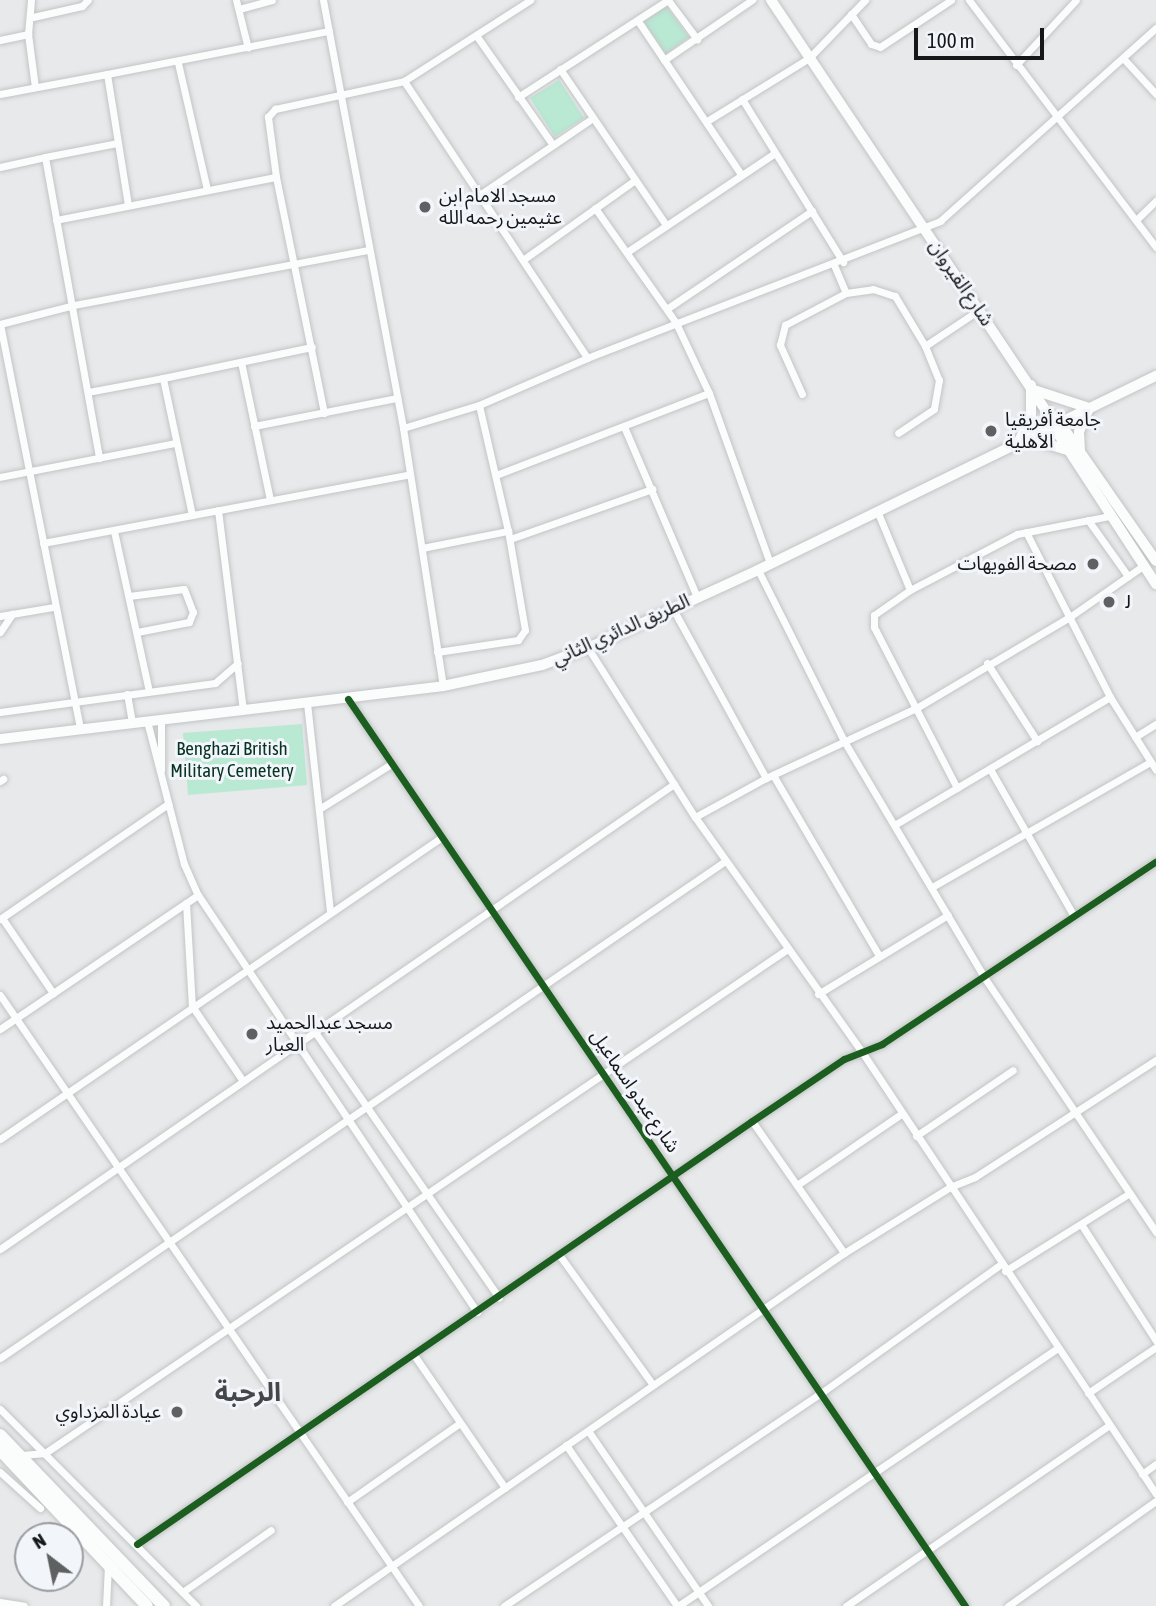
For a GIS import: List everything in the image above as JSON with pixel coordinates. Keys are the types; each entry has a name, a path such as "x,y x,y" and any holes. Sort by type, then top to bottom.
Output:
{"highway":[{"path":"0,1435 164,1606"},
{"path":"0,1450 148,1606"}],"main road":[{"name":"شارع القيروان","path":"771,0 1056,425"},
{"name":"الطريق الدائري الثاني","path":"0,739 348,699 498,677 589,648 878,513 1156,376"},
{"path":"1016,446 1031,417 1032,388 1089,408 1079,432 1080,451"},
{"path":"1056,425 1066,450 1156,584"},
{"path":"1056,425 1080,451 1156,561"},
{"path":"1031,439 1066,450"}],"street":[{"path":"31,0 33,17 28,34 35,87"},
{"path":"33,17 82,6 88,0"},
{"path":"236,0 248,48"},
{"path":"239,9 272,0"},
{"path":"323,0 339,98 403,428 443,686"},
{"path":"510,0 517,9"},
{"path":"324,413 297,263 276,177 270,113 404,81 530,0"},
{"path":"518,97 668,0 697,39"},
{"path":"664,60 752,0"},
{"path":"707,121 809,58 864,0"},
{"path":"851,14 871,44 880,47 951,0"},
{"path":"969,0 1056,119 1156,246"},
{"path":"1016,65 1076,0"},
{"path":"638,20 741,174"},
{"path":"403,428 479,405 587,358 924,229 958,207 1156,29"},
{"path":"0,94 178,63 329,31"},
{"path":"0,40 28,34"},
{"path":"476,36 553,145"},
{"path":"1123,58 1156,94"},
{"path":"178,63 207,190"},
{"path":"560,69 666,225"},
{"path":"107,74 128,205"},
{"path":"404,81 587,358"},
{"path":"742,99 843,262"},
{"path":"481,194 593,118"},
{"path":"0,167 117,143"},
{"path":"626,251 775,153"},
{"path":"45,157 74,305 99,458"},
{"path":"56,220 276,177"},
{"path":"524,259 635,180"},
{"path":"1136,220 1156,201"},
{"path":"595,208 676,323 709,393 770,563"},
{"path":"668,308 811,211"},
{"path":"80,729 26,471 0,324 74,305 368,250"},
{"path":"834,265 846,293"},
{"path":"802,394 780,345 780,331 846,293 873,289 895,296 925,346 939,380 934,409 898,433"},
{"path":"925,346 979,310"},
{"path":"88,392 312,347"},
{"path":"241,362 270,500"},
{"path":"163,378 192,515"},
{"path":"496,475 625,429 709,393"},
{"path":"254,426 397,398"},
{"path":"437,652 518,640 524,635 509,535 479,405"},
{"path":"625,429 697,597"},
{"path":"0,477 175,443"},
{"path":"43,543 410,474"},
{"path":"422,548 509,535 652,489"},
{"path":"218,510 243,710"},
{"path":"878,513 910,590"},
{"path":"957,788 918,707 874,627 874,615 882,606 910,590 1026,532 1110,516"},
{"path":"1088,520 1128,576"},
{"path":"114,531 149,691"},
{"path":"1026,532 1110,697 1156,770"},
{"path":"695,817 769,776 918,707 1071,616 1143,565"},
{"path":"758,570 844,741 896,824 984,977 1155,1229"},
{"path":"129,596 184,589 193,612 189,622 137,632"},
{"path":"0,616 54,607"},
{"path":"673,609 769,776 879,956"},
{"path":"0,632 12,614"},
{"path":"589,648 695,817 786,950 862,1052 1002,1268 1156,1494"},
{"path":"0,712 215,683 238,663"},
{"path":"988,663 1037,741"},
{"path":"127,694 132,722"},
{"path":"896,824 1110,697"},
{"name":"شارع عبدو اسماعيل","path":"348,699 965,1606"},
{"path":"307,703 330,911"},
{"path":"161,719 161,770"},
{"path":"147,721 168,804 198,895 477,1312"},
{"path":"1135,737 1156,724"},
{"path":"932,887 1150,762"},
{"path":"319,809 391,764"},
{"path":"990,769 1074,916"},
{"path":"0,1249 674,784"},
{"path":"53,993 1,918 168,804"},
{"path":"0,1139 442,837"},
{"path":"0,1358 369,1108 725,861"},
{"path":"136,1544 499,1298 752,1121 862,1052 877,1047 1156,861"},
{"path":"0,1029 198,895"},
{"path":"186,903 192,1006 243,1081"},
{"path":"818,994 948,915"},
{"path":"18,1454 45,1454 429,1196 786,950"},
{"path":"0,995 65,1094 302,1432 419,1606"},
{"path":"315,1032 499,1298"},
{"path":"334,1606 844,1253 950,1187 975,1177 1156,1060"},
{"path":"915,1136 1013,1070"},
{"path":"797,1185 901,1114"},
{"path":"752,1121 844,1253"},
{"path":"504,1606 1002,1268 1130,1193"},
{"path":"1081,1224 1156,1344 1088,1392"},
{"path":"560,1256 653,1385"},
{"path":"566,1445 677,1606 872,1470 1058,1348"},
{"path":"414,1355 505,1488"},
{"path":"0,1409 184,1591 195,1606"},
{"path":"347,1502 460,1423"},
{"path":"846,1606 1109,1425"},
{"path":"589,1432 708,1606"},
{"path":"1142,1474 1156,1464"},
{"path":"0,1472 40,1508"},
{"path":"1007,1606 1156,1500"},
{"path":"184,1591 271,1530"},
{"path":"106,1606 108,1564"},
{"path":"0,1602 24,1606"}],"green space":[{"path":"666,6 689,37 666,54 644,22"},
{"path":"559,80 584,118 555,137 530,98"},
{"name":"Benghazi British Military Cemetery","path":"302,724 307,785 188,795 183,733"}],"cycle path":[{"path":"348,699 965,1606"},
{"path":"137,1544 844,1059 882,1044 1156,861"}],"place":[{"name":"مسجد الامام ابن عثيمين رحمه الله","path":"425,207"},
{"name":"جامعة أفريقيا الأهلية","path":"991,431"},
{"name":"مصحة الفويهات","path":"1093,564"},
{"name":"J","path":"1109,602"},
{"name":"مسجد عبدالحميد العبار","path":"252,1034"},
{"name":"عيادة المزداوي","path":"177,1412"}],"district":[{"name":"الرحبة","path":"248,1393"}]}
